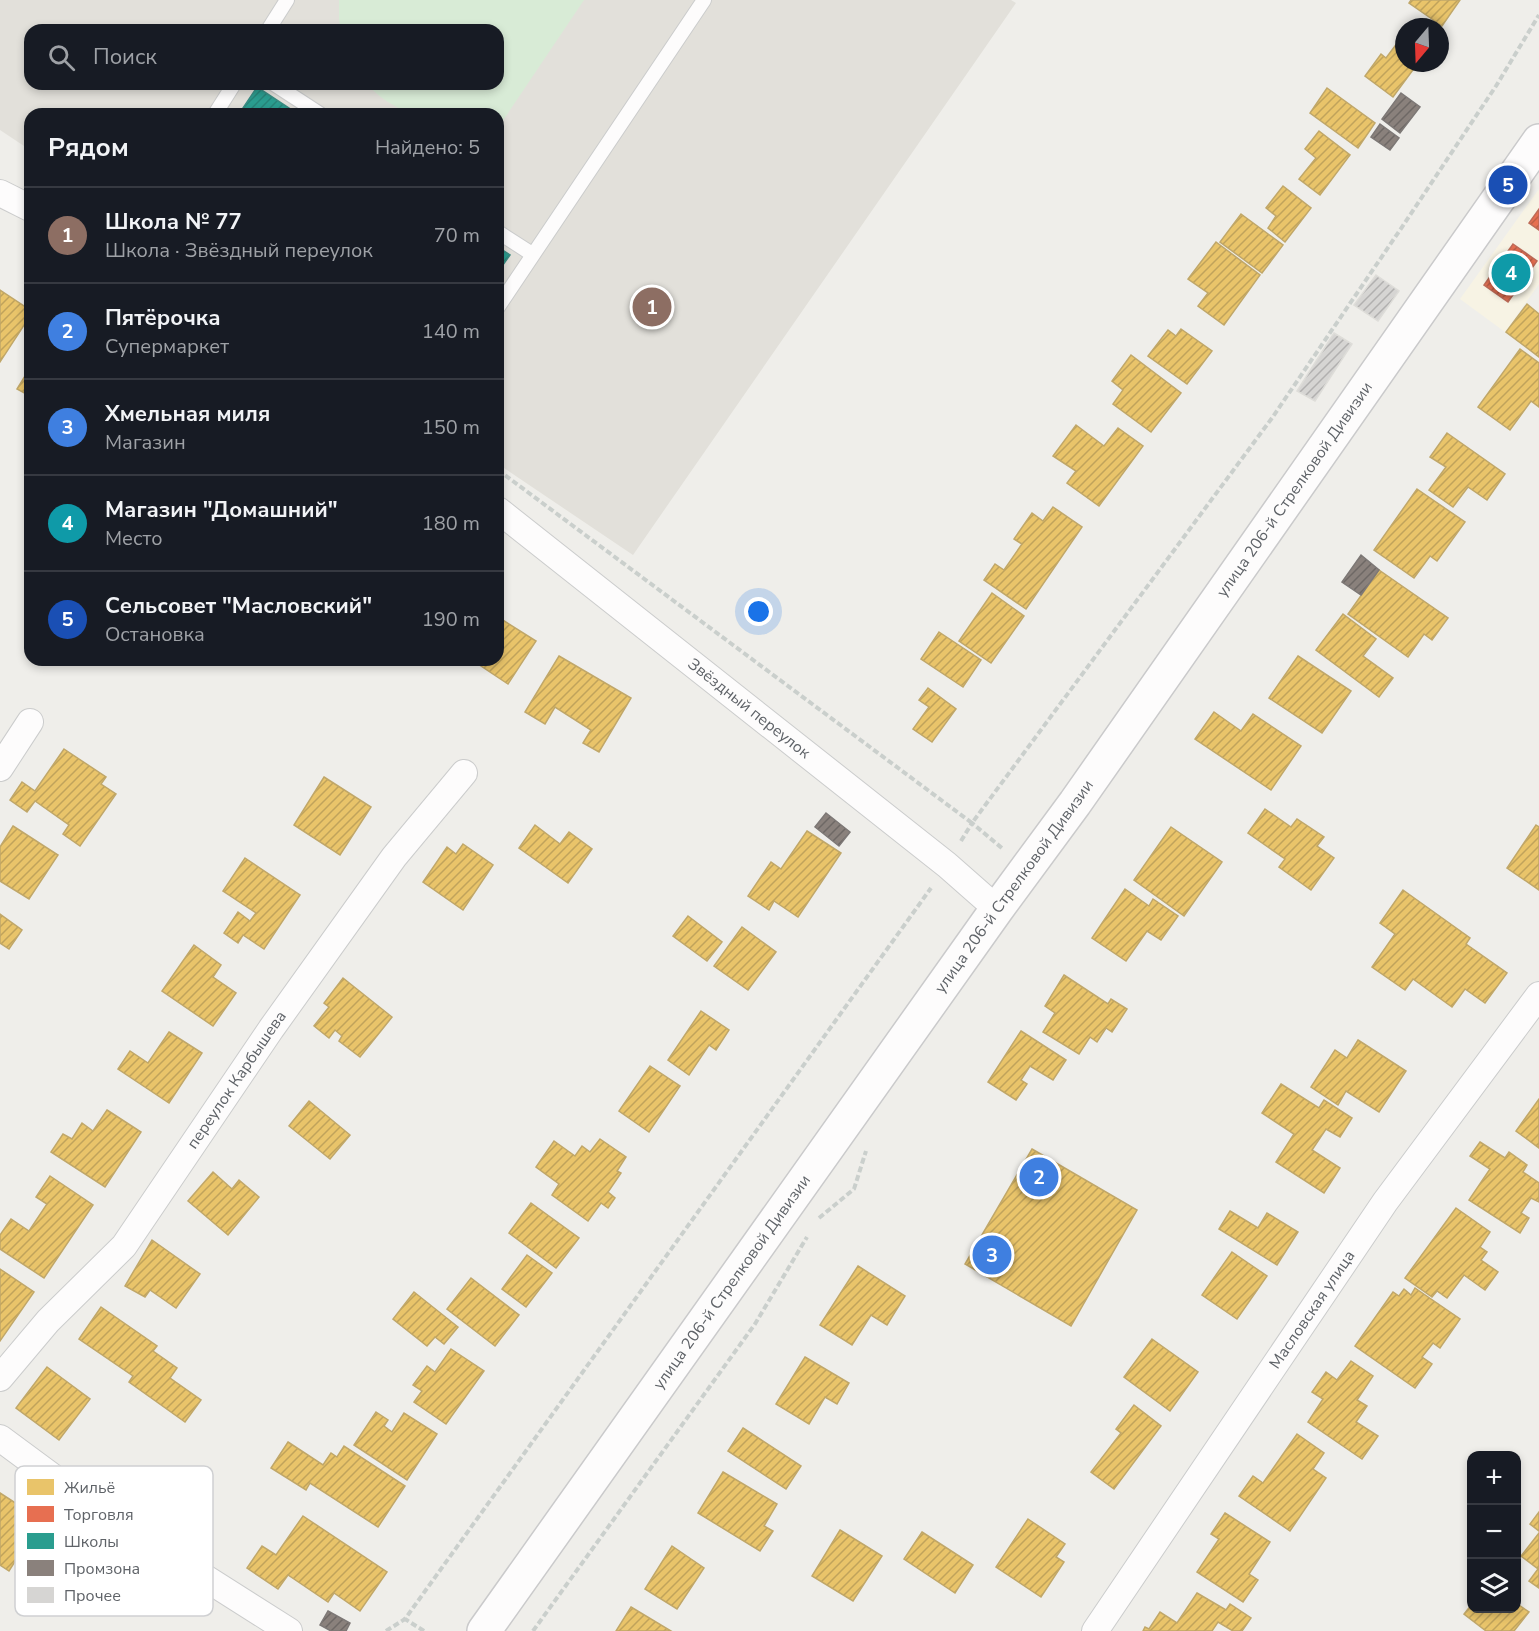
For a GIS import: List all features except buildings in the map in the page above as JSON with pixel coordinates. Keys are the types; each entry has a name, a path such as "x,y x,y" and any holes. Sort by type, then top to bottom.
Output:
{"main road":[{"name":"улица 206-й Стрелковой Дивизии","path":"484,1631 1094,776 1539,141"}],"street":[{"path":"0,193 24,205"},
{"name":"Звёздный переулок","path":"504,515 947,865 997,909"},
{"path":"0,768 30,722"},
{"name":"переулок Карбышева","path":"0,1378 48,1321 124,1246 271,1029 394,857 464,773"},
{"name":"Масловская улица","path":"1095,1631 1385,1202 1539,995"},
{"path":"0,1438 38,1466"},
{"path":"213,1583 289,1631"}],"lane":[{"path":"272,24 287,0"},
{"path":"504,298 704,0"},
{"path":"219,108 230,90"},
{"path":"283,90 311,108"},
{"path":"504,236 532,254"}],"path":[{"path":"386,1631 405,1619 947,865 972,823 1272,418 1490,96 1539,15"},
{"path":"504,474 972,823 1027,869"},
{"path":"532,1631 755,1324"},
{"path":"405,1619 424,1631"}],"shaded area":[{"path":"0,0 1011,0 1016,3 633,555 504,468 504,108 24,108 24,146 0,130"},
{"path":"1539,189 1539,284 1505,332 1460,299"}],"green space":[{"path":"339,0 584,0 504,119 504,108 400,108 373,90 504,90 504,24 340,24"}],"place":[{"name":"Сельсовет \"Масловский\"","path":"1508,185"},
{"name":"Магазин \"Домашний\"","path":"1511,273"},
{"name":"Школа № 77","path":"652,307"},
{"name":"Пятёрочка","path":"1039,1177"},
{"name":"Хмельная миля","path":"992,1255"}]}
